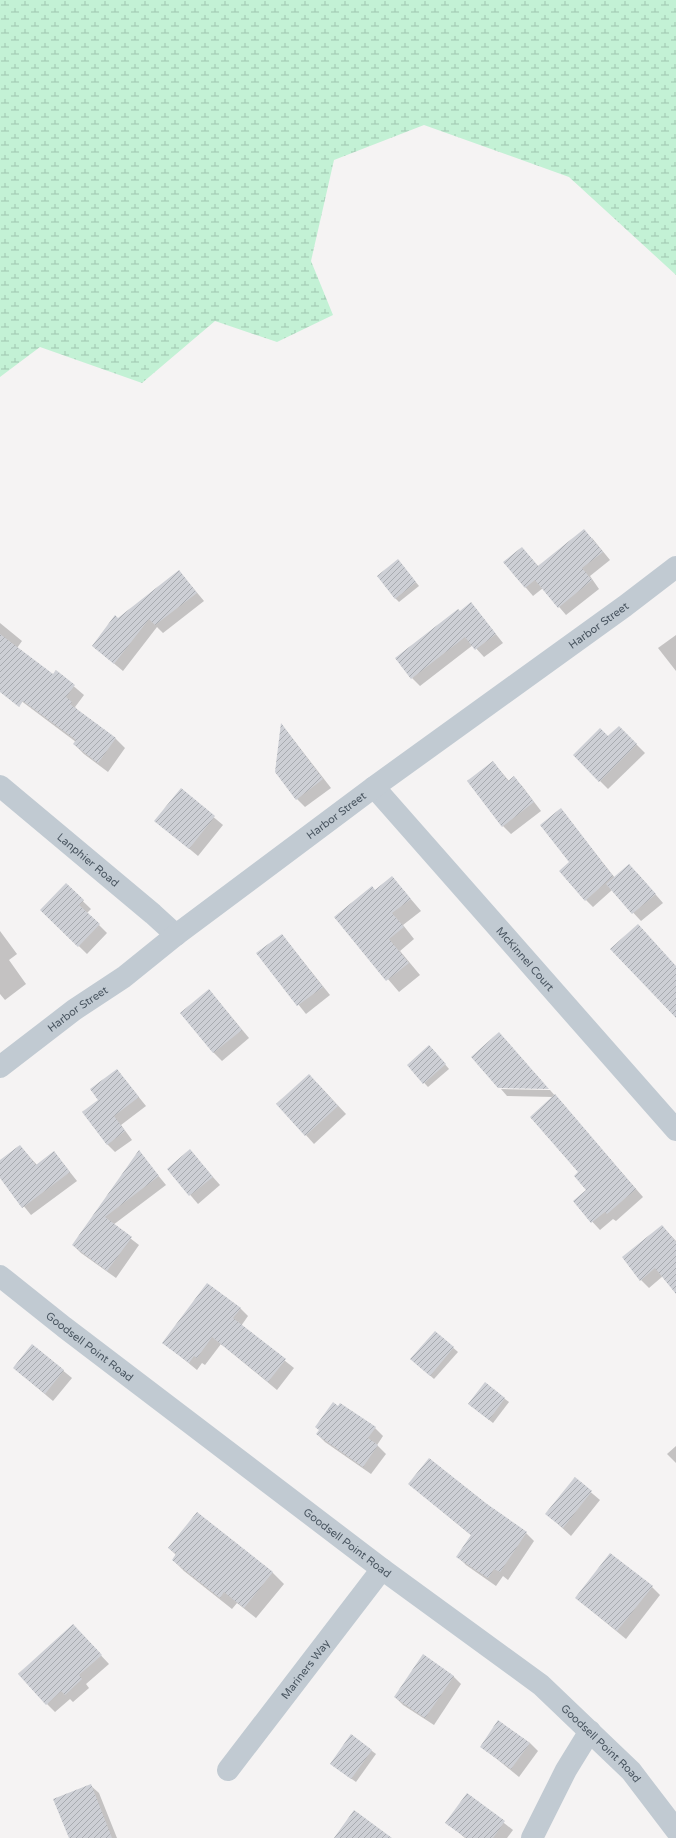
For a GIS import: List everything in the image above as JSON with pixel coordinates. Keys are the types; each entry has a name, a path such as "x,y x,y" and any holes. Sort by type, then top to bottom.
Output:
{"street":[{"name":"Harbor Street","path":"0,1067 74,1010 124,977 176,935 374,787 626,606 676,567"},
{"name":"Lanphier Road","path":"0,786 176,935"},
{"name":"McKinnel Court","path":"374,787 676,1130"},
{"name":"Goodsell Point Road","path":"0,1276 64,1327 382,1569 541,1685 631,1770 676,1830"},
{"name":"Mariners Way","path":"228,1770 382,1569"},
{"path":"532,1838 566,1770 590,1731"}],"green space":[{"path":"0,0 676,0 676,275 569,177 424,125 334,160 311,261 333,315 277,342 215,321 142,383 40,347 0,377"}],"building":[{"path":"584,529 603,552 582,568 592,580 558,608 535,580 525,588 503,562 522,547 538,566"},
{"path":"398,559 416,582 395,599 377,576"},
{"path":"179,570 197,593 155,625 149,619 114,664 92,646 115,615 118,618"},
{"path":"471,602 496,634 475,650 465,637 411,679 395,658 458,609 460,611"},
{"path":"0,634 53,674 56,670 75,685 66,697 72,702 70,704 116,738 98,763 73,744 76,740 23,701 19,707 0,692"},
{"path":"281,723 323,779 296,800 275,772"},
{"path":"619,726 637,744 599,782 573,755 600,728 608,736"},
{"path":"493,761 508,781 514,776 534,802 502,827 467,781"},
{"path":"181,788 215,816 189,849 154,821"},
{"path":"561,808 613,876 585,901 559,871 569,862 540,825"},
{"path":"629,864 656,894 632,914 606,884"},
{"path":"392,876 411,899 392,913 404,927 389,939 409,963 386,981 334,917 372,886 375,890"},
{"path":"66,883 84,900 79,905 100,924 78,947 40,910"},
{"path":"638,924 676,966 676,1018 610,949"},
{"path":"282,934 323,987 297,1006 256,953"},
{"path":"209,989 242,1030 213,1053 180,1013"},
{"path":"499,1032 549,1089 498,1088 471,1057"},
{"path":"429,1045 446,1064 423,1084 407,1065"},
{"path":"117,1069 139,1097 114,1116 125,1131 107,1145 82,1112 98,1100 90,1089"},
{"path":"309,1074 338,1106 305,1136 276,1104"},
{"path":"555,1094 636,1189 607,1214 605,1212 591,1223 573,1201 586,1190 574,1176 578,1172 530,1117"},
{"path":"20,1145 36,1165 54,1151 70,1172 22,1208 0,1178 0,1160"},
{"path":"190,1149 213,1177 189,1196 167,1169"},
{"path":"139,1150 159,1176 105,1217 132,1237 107,1271 72,1245"},
{"path":"662,1225 676,1242 676,1294 655,1268 640,1281 622,1257"},
{"path":"207,1283 241,1308 233,1318 286,1359 268,1382 212,1337 197,1358 194,1356 189,1363 162,1343"},
{"path":"435,1331 454,1347 430,1376 410,1359"},
{"path":"32,1344 64,1370 45,1394 13,1368"},
{"path":"485,1382 505,1398 489,1420 468,1404"},
{"path":"333,1402 338,1406 340,1403 376,1427 368,1438 378,1445 363,1467 316,1434 319,1430 315,1427"},
{"path":"429,1458 487,1504 527,1532 500,1572 494,1569 488,1578 456,1557 471,1535 408,1484"},
{"path":"575,1477 592,1491 563,1528 545,1514"},
{"path":"197,1512 273,1572 244,1608 224,1592 220,1598 172,1560 176,1554 168,1548"},
{"path":"610,1553 653,1586 617,1631 575,1598"},
{"path":"73,1624 102,1655 79,1675 82,1679 65,1695 61,1691 46,1705 18,1674"},
{"path":"423,1654 454,1676 425,1718 394,1697"},
{"path":"498,1720 530,1743 511,1769 480,1747"},
{"path":"351,1734 372,1750 351,1779 330,1764"},
{"path":"91,1784 112,1838 69,1838 53,1799"},
{"path":"467,1793 505,1821 493,1838 466,1838 445,1823"},
{"path":"354,1810 392,1838 334,1838"}]}
